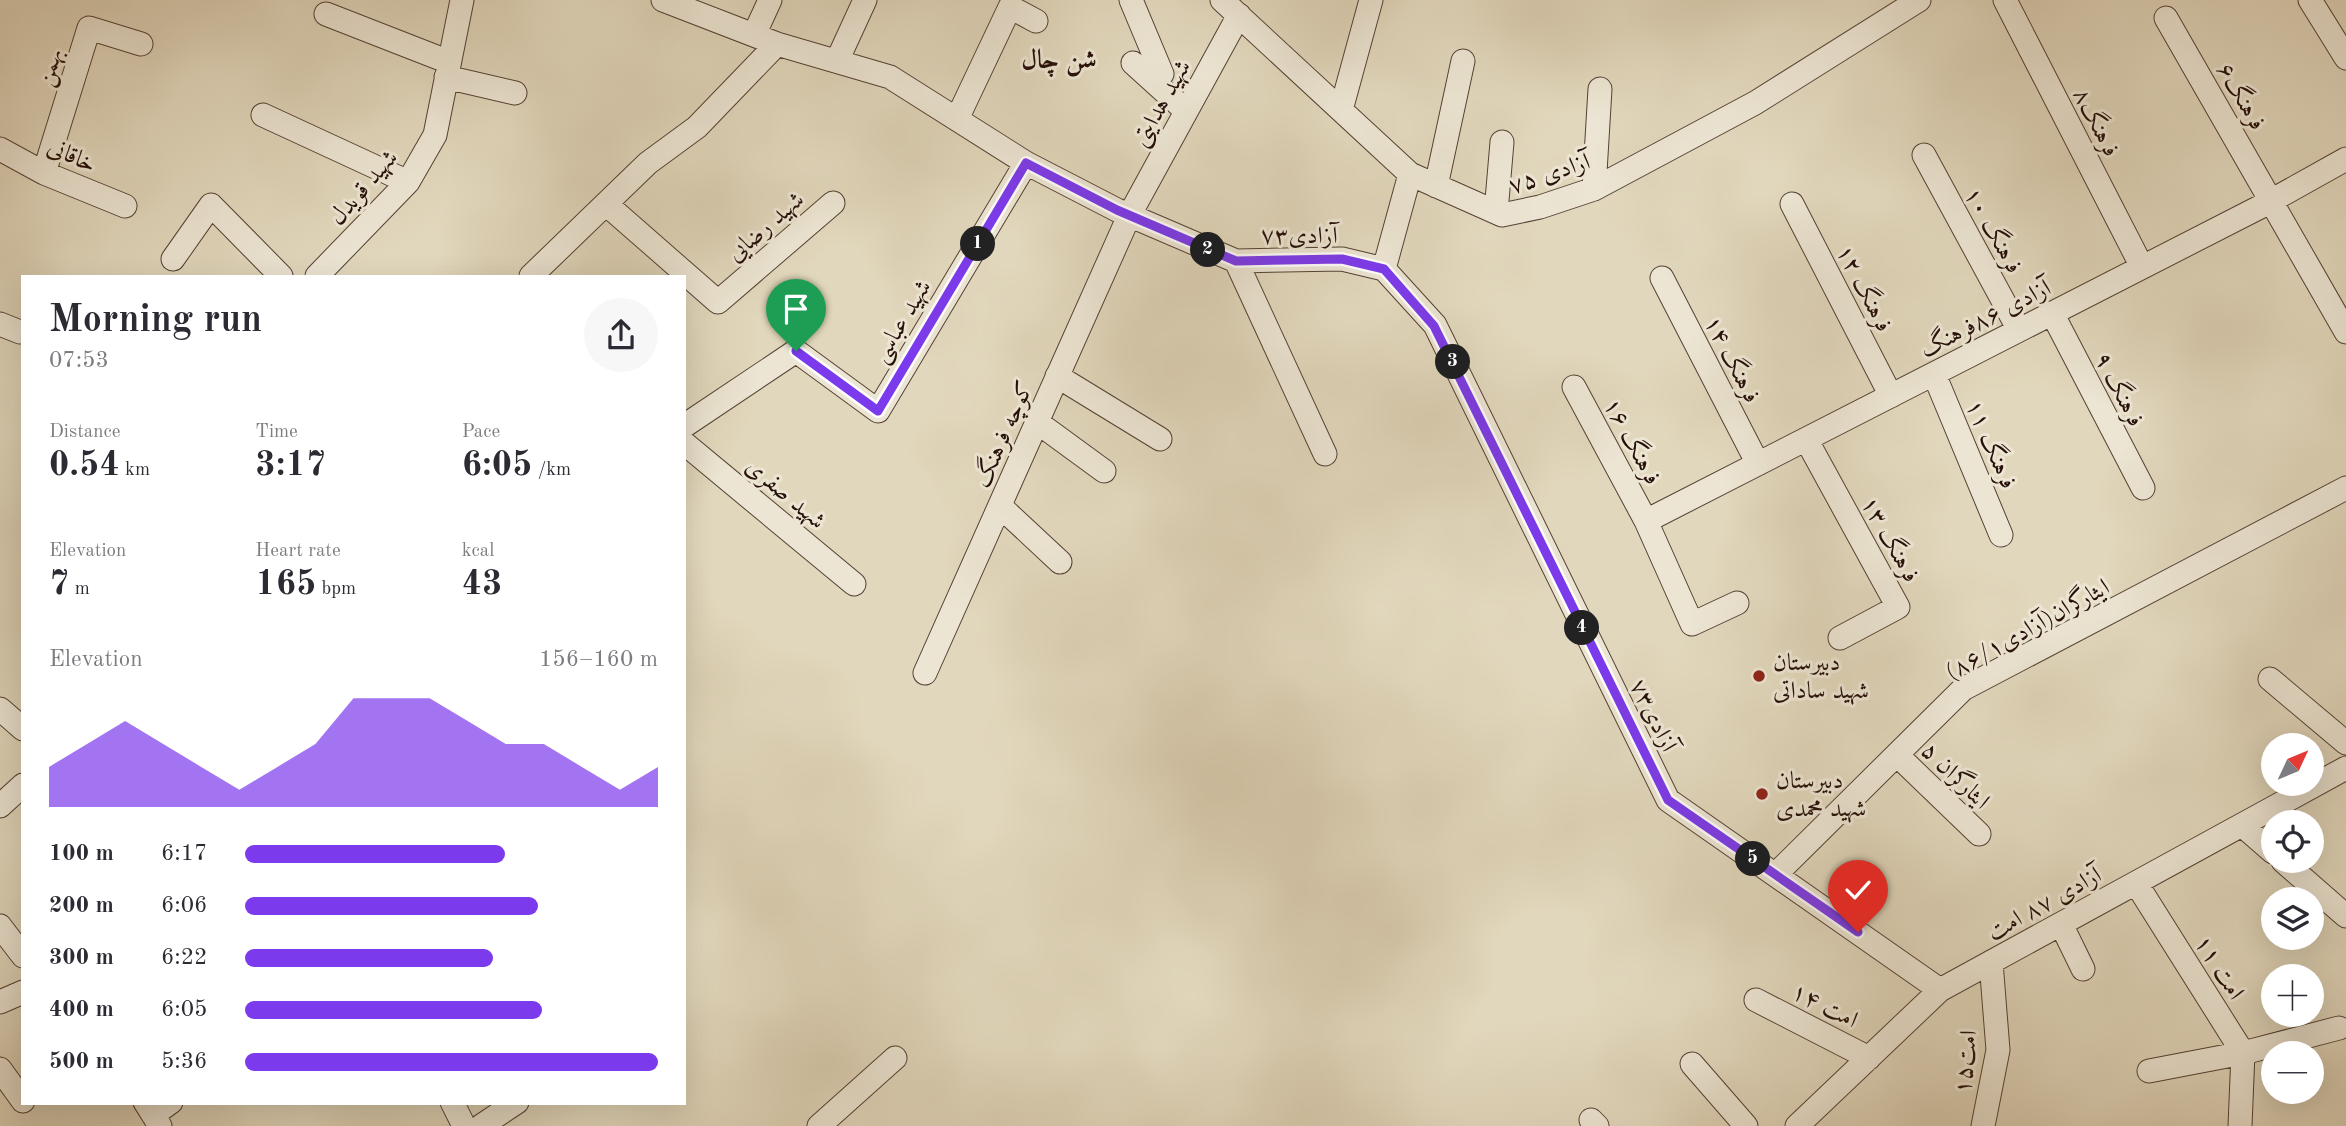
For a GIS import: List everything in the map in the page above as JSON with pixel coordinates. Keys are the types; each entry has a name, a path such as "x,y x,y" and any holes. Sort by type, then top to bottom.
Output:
{"street":[{"name":"شهید قویدل","path":"318,275 408,182 435,135 462,0"},
{"name":"آزادی۷۳","path":"663,0 777,44 890,77 1026,163 1129,216 1236,261 1342,259 1384,269 1434,326 1668,800 1940,990"},
{"path":"754,35 770,0"},
{"path":"837,61 865,0"},
{"path":"1131,0 1161,74"},
{"path":"1341,110 1371,0"},
{"name":"آزادی ۷۵","path":"1231,8 1410,174 1502,215 1540,208 1594,189 1755,103 1889,8 1919,0"},
{"name":"فرهنگ۸","path":"2006,0 2142,267"},
{"path":"2313,1 2346,58"},
{"path":"957,119 1010,7 1036,21"},
{"name":"شهید هدایتی","path":"1129,216 1186,111 1231,8"},
{"path":"326,14 448,69 516,93"},
{"name":"فرهنگ۶","path":"2166,18 2346,332"},
{"name":"بهمن","path":"44,173 89,29 141,44"},
{"path":"532,275 648,163 697,127 777,44"},
{"path":"1436,186 1463,61"},
{"path":"1132,63 1186,111"},
{"path":"1594,189 1600,89"},
{"path":"263,115 408,182"},
{"path":"1496,212 1502,142"},
{"name":"خاقانی","path":"0,149 44,173 125,206"},
{"name":"فرهنگ ۱۰","path":"1924,155 2019,330"},
{"name":"آزادی ۸۶فرهنگ","path":"1646,521 2272,201 2346,159"},
{"name":"شهید عباسی","path":"686,425 796,351 878,411 1026,163"},
{"path":"1384,269 1410,174"},
{"name":"شهید رضایی","path":"606,204 718,302 833,203"},
{"name":"فرهنگ ۱۲","path":"1792,204 1891,396"},
{"path":"173,258 211,205 280,275"},
{"name":"کوچه فرهنگ","path":"925,673 1129,216"},
{"path":"1236,261 1325,454"},
{"name":"فرهنگ ۱۴","path":"1662,278 1758,464"},
{"name":"فرهنگ ۹","path":"2052,313 2143,488"},
{"name":"فرهنگ ۱۱","path":"1934,374 2001,536"},
{"path":"1058,376 1160,439"},
{"name":"فرهنگ ۱۶","path":"1574,387 1646,521 1692,624 1737,603"},
{"path":"1037,422 1104,471"},
{"name":"فرهنگ ۱۳","path":"1806,439 1898,607 1840,638"},
{"name":"شهید صفری","path":"686,445 854,584"},
{"name":"ایثارگران(آزادی۸۶/۱)","path":"1776,874 1963,689 2346,488"},
{"path":"1000,506 1060,562"},
{"path":"2270,679 2346,743"},
{"path":"0,709 21,727"},
{"name":"ایثارگران ۵","path":"1897,754 1979,834"},
{"name":"آزادی ۸۷ امت","path":"1797,1126 1940,990 2346,768"},
{"path":"0,806 21,787"},
{"path":"2242,825 2261,842"},
{"path":"2297,873 2346,916"},
{"name":"امت ۱۱","path":"2136,883 2243,1053"},
{"path":"2061,924 2083,968"},
{"path":"0,926 21,953"},
{"name":"امت۱۵","path":"1983,1126 1997,1050 1991,962"},
{"path":"0,1002 21,993"},
{"name":"امت ۱۴","path":"1756,1000 1869,1058"},
{"path":"2149,1071 2243,1053 2339,1028"},
{"path":"2240,1126 2243,1053"},
{"path":"819,1126 895,1058"},
{"path":"1692,1064 1746,1126"},
{"path":"0,1069 21,1099"},
{"path":"454,1105 464,1126"},
{"path":"481,1126 512,1105"}],"place":[{"name":"دبیرستان شهید ساداتی","path":"1759,676"},
{"name":"دبیرستان شهید محمدی","path":"1762,794"}],"district":[{"name":"شن چال","path":"1059,59"}],"route":[{"path":"796,351 878,411 1026,163 1117,210 1236,261 1342,259 1384,269 1434,326 1481,415 1640,749 1668,800 1858,932"}]}
